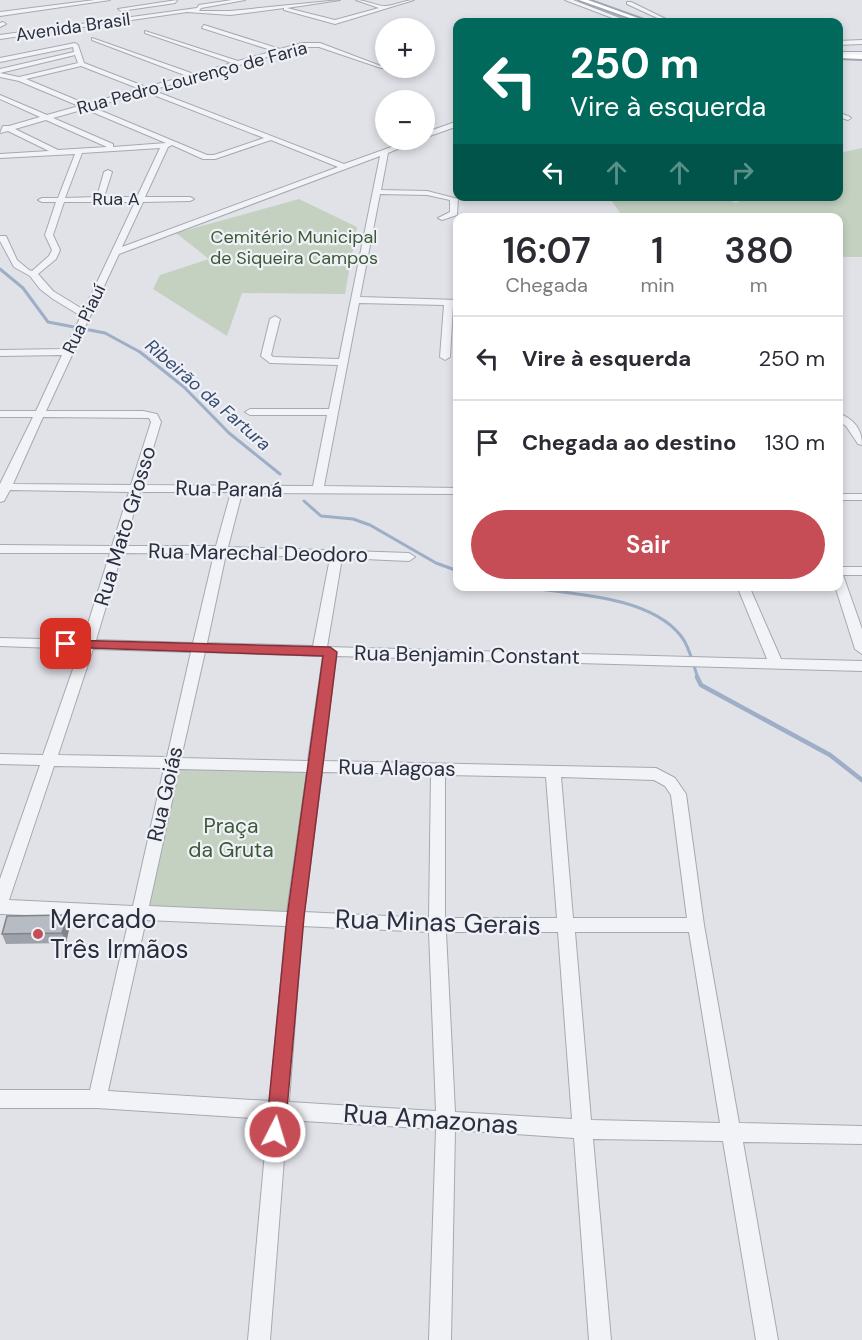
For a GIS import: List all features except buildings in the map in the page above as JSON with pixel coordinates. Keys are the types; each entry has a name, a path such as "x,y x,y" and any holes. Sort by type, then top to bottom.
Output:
{"main road":[{"path":"582,0 632,18"},
{"path":"843,55 862,55"}],"street":[{"path":"0,14 31,7 107,0"},
{"path":"111,0 133,18"},
{"path":"211,0 220,3"},
{"name":"Avenida Brasil","path":"0,37 182,11 242,0"},
{"name":"Avenida Brasil","path":"182,11 215,13 337,0"},
{"path":"359,0 386,8"},
{"path":"282,7 330,22 410,0"},
{"path":"568,0 616,18"},
{"path":"121,9 173,1 215,13"},
{"path":"314,1 339,9"},
{"path":"71,2 80,11"},
{"path":"628,3 662,18"},
{"path":"31,7 40,16"},
{"path":"350,12 361,15"},
{"path":"648,18 656,15"},
{"path":"87,17 93,24"},
{"path":"46,23 53,29"},
{"path":"1,24 12,35"},
{"path":"204,27 280,51"},
{"path":"147,32 237,63"},
{"path":"94,39 194,76"},
{"path":"843,43 862,42"},
{"name":"Rua Pedro Lourenço de Faria","path":"2,128 47,118 280,51 313,44 375,64"},
{"path":"0,60 66,45 76,46 81,64"},
{"path":"0,73 77,53"},
{"path":"0,84 81,64 345,167"},
{"path":"0,73 87,106 169,144 206,157 215,157 271,138"},
{"path":"0,97 113,148"},
{"path":"843,116 848,118"},
{"path":"435,132 453,125"},
{"path":"2,128 57,152"},
{"path":"0,156 169,144"},
{"name":"Rua Piauí","path":"0,499 3,487 42,414 85,314 169,144"},
{"path":"33,274 53,257 57,250 49,236 60,200 80,150"},
{"path":"116,252 391,150"},
{"path":"318,490 384,153"},
{"path":"100,199 108,172"},
{"path":"376,192 427,193 453,199"},
{"name":"Rua A","path":"42,200 190,199"},
{"path":"442,218 453,213"},
{"path":"3,238 14,264 21,272 33,274 40,285 57,299 85,314"},
{"path":"355,300 453,303 445,357"},
{"path":"275,319 266,356 270,360 342,362"},
{"path":"446,344 453,344"},
{"path":"0,352 67,352"},
{"path":"250,411 334,412"},
{"path":"0,414 42,414"},
{"name":"Rua Mato Grosso","path":"0,905 119,550 156,422 153,416 142,414 42,414"},
{"path":"844,425 862,421"},
{"path":"844,425 862,442"},
{"name":"Rua Paraná","path":"3,487 453,491"},
{"path":"428,490 453,487"},
{"name":"Rua Goiás","path":"97,1099 221,550 237,490"},
{"path":"843,496 862,497"},
{"name":"Rua Marechal Deodoro","path":"0,549 221,550 409,557"},
{"path":"259,1340 277,1109 296,917 315,766 324,652 337,554"},
{"path":"843,571 862,571"},
{"path":"745,591 777,663"},
{"path":"843,591 862,649"},
{"name":"Rua Benjamin Constant","path":"0,642 862,666"},
{"name":"Rua Alagoas","path":"0,759 656,774 670,782 678,794 696,925"},
{"path":"438,768 437,924 446,1119 440,1340"},
{"path":"553,770 600,1340"},
{"name":"Rua Minas Gerais","path":"0,905 138,913 296,917 437,924 696,925"},
{"path":"696,925 767,1340"},
{"name":"Rua Amazonas","path":"0,1099 97,1099 582,1129 862,1135"}],"green space":[{"path":"862,148 862,257 843,257 843,213 620,213 612,201 731,201 736,203 739,201 843,201 843,152"},
{"name":"Cemitério Municipal de Siqueira Campos","path":"299,199 357,227 345,294 242,293 227,336 153,289 160,275 209,259 176,233"},
{"name":"Praça da Gruta","path":"175,768 310,769 290,913 146,910"}],"waterway":[{"name":"Ribeirão da Fartura","path":"0,269 23,288 48,322 105,333 140,352 184,387 229,433 280,474"},
{"name":"Ribeirão da Fartura","path":"304,501 321,516 353,519 370,525 436,563 453,569"},
{"name":"Ribeirão da Fartura","path":"557,591 627,604 666,622 684,640 698,678"},
{"name":"Ribeirão da Fartura","path":"697,677 701,685 830,755 862,780"}],"place":[{"name":"Mercado Três Irmãos","path":"38,934"}],"route":[{"path":"66,644 330,652 296,917 275,1132"}]}
